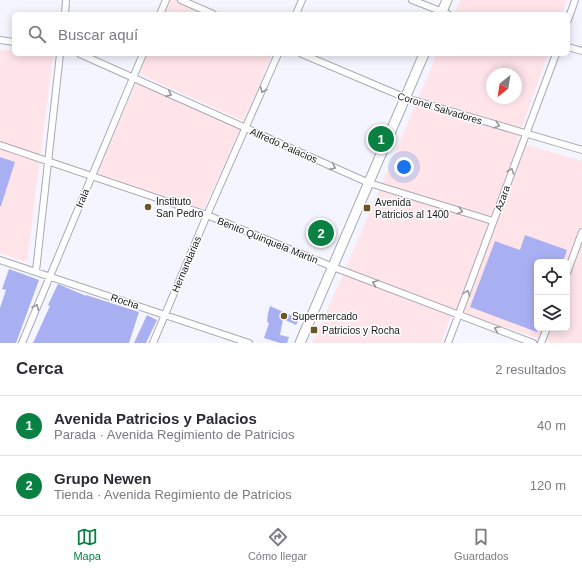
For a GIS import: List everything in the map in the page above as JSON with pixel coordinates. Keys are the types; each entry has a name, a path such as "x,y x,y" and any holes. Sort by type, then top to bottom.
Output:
{"main road":[{"path":"443,12 447,0"},
{"path":"300,343 423,56"}],"street":[{"path":"65,12 66,0"},
{"path":"161,12 166,0"},
{"path":"181,0 208,12"},
{"path":"297,12 302,0"},
{"path":"412,0 441,12"},
{"path":"570,14 575,0"},
{"path":"0,40 12,42"},
{"path":"570,48 582,51"},
{"path":"36,271 60,56"},
{"name":"Alfredo Palacios","path":"84,56 369,183 493,221"},
{"name":"Irala","path":"22,343 91,176 143,56"},
{"name":"Hernandarias","path":"153,343 207,215 277,56"},
{"name":"Coronel Salvadores","path":"307,56 406,98 582,150"},
{"name":"Azara","path":"448,343 525,133 555,56"},
{"name":"Benito Quinquela Martín","path":"0,145 207,215 333,267 533,343"},
{"path":"570,265 582,232"},
{"name":"Rocha","path":"0,260 249,343"},
{"path":"541,343 546,331"}],"shaded area":[{"path":"170,0 178,0 205,12 165,12"},
{"path":"460,0 567,0 563,12 455,12"},
{"path":"0,50 12,51 12,56 53,56 27,262 0,253"},
{"path":"146,56 271,56 244,121 139,74"},
{"path":"436,56 547,56 517,142 582,161 582,343 552,343 453,310 441,343 312,343 342,277"},
{"path":"137,82 241,127 204,209 96,173"}],"building":[{"path":"0,157 15,162 1,206 0,206"},
{"path":"309,224 335,235 332,243 306,232"},
{"path":"525,235 567,250 564,259 534,259 534,331 470,307 495,241 520,250"},
{"path":"9,269 39,280 16,343 0,343 0,308 6,290 2,289"},
{"path":"58,284 86,296 139,312 129,343 33,343 50,306 48,305"},
{"path":"270,306 299,319 296,325 283,319 280,335 289,337 287,343 280,343 264,338 269,323 267,322"},
{"path":"147,315 157,320 146,343 134,343"}],"place":[{"name":"Avenida Patricios y Palacios","path":"381,139"},
{"name":"Instituto San Pedro","path":"148,207"},
{"name":"Avenida Patricios al 1400","path":"367,208"},
{"name":"Grupo Newen","path":"321,233"},
{"name":"Supermercado","path":"284,316"},
{"name":"Patricios y Rocha","path":"314,330"}]}
